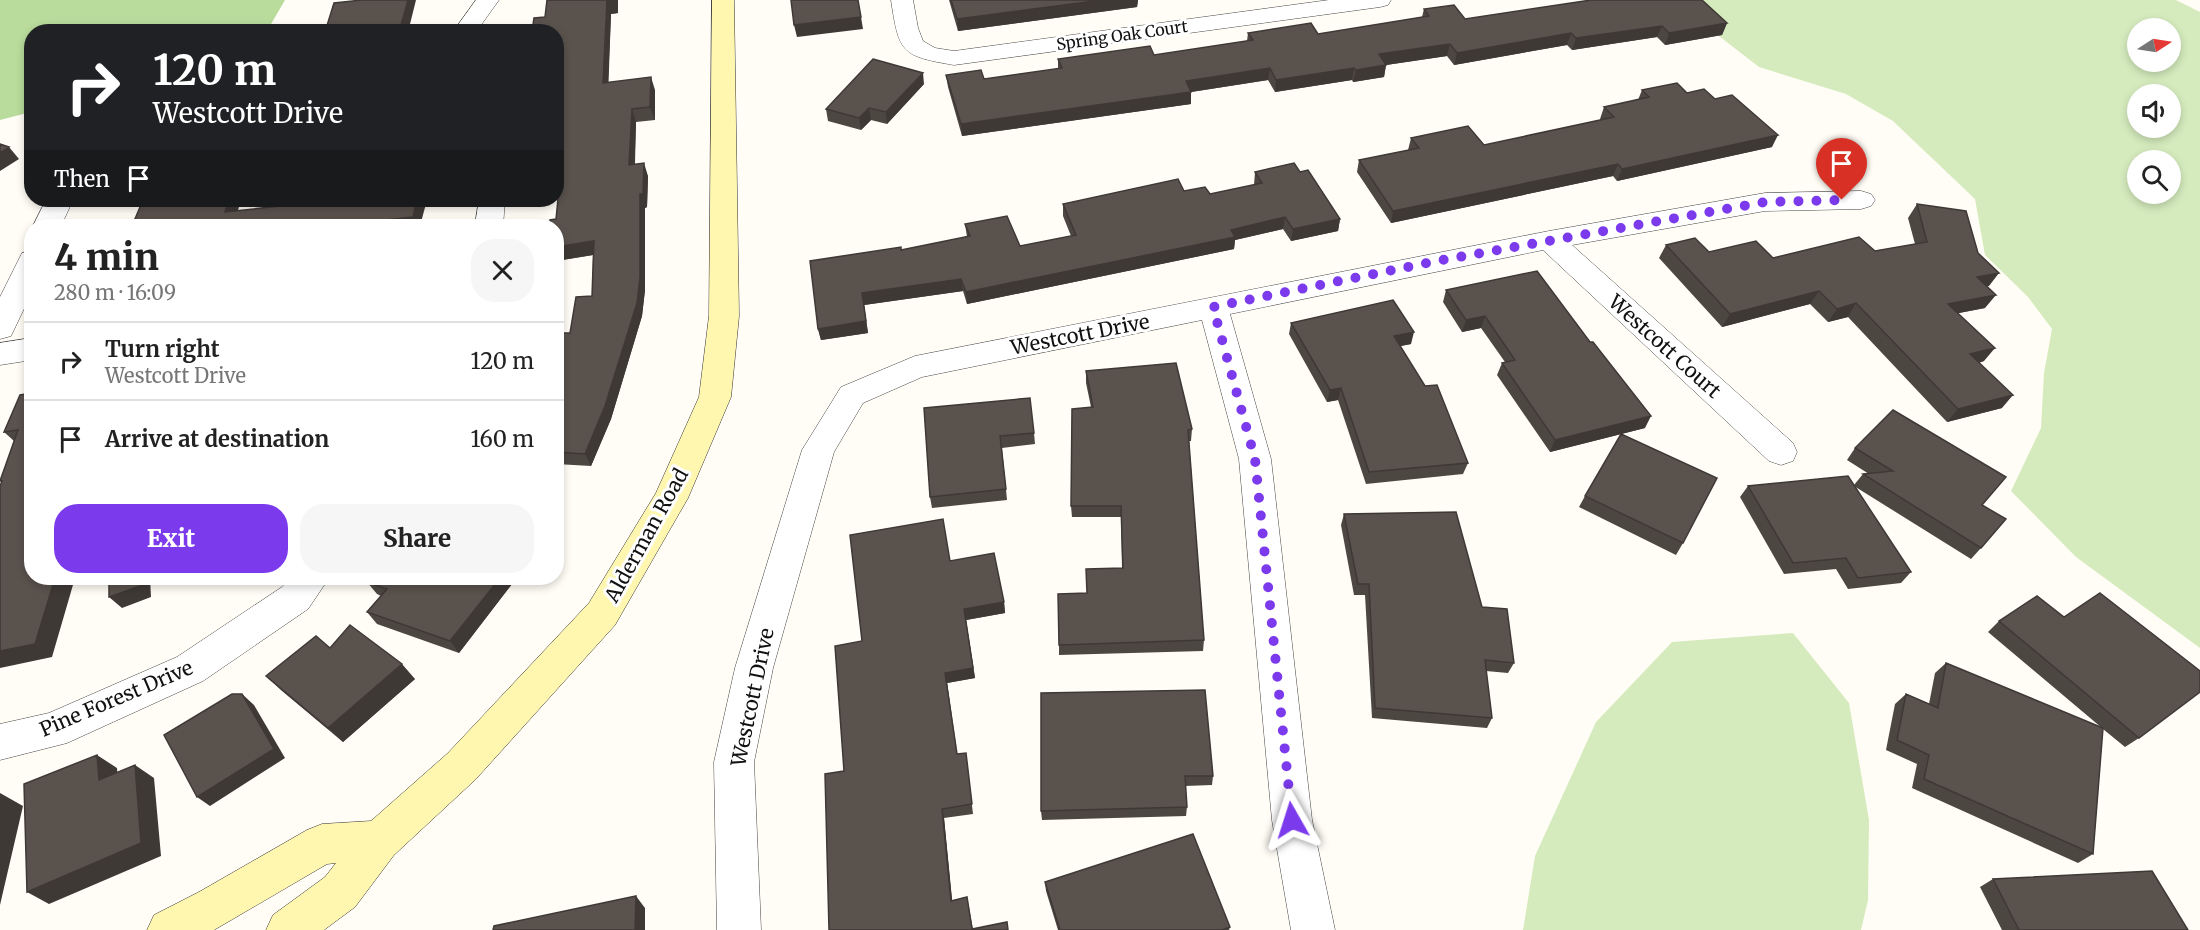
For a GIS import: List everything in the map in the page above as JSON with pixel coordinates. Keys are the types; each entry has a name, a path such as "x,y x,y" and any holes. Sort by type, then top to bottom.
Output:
{"street":[{"path":"470,24 488,0"},
{"name":"Alderman Road","path":"288,930 340,892 379,841 462,766 602,614 671,498 715,397 724,316 723,0"},
{"name":"Spring Oak Court","path":"902,0 912,43 919,50 954,58 1380,0"},
{"name":"Westcott Drive","path":"739,930 734,762 754,668 818,450 852,395 915,367 1549,240 1765,202 1861,200"},
{"name":"Westcott Court","path":"1549,240 1781,452"},
{"path":"0,328 24,277"},
{"path":"1213,307 1255,459 1292,820 1313,930"},
{"path":"0,354 24,350"},
{"name":"Pine Forest Drive","path":"0,742 53,730 190,669 295,598 305,585"},
{"path":"170,930 322,844 379,841"}],"green space":[{"path":"0,0 285,0 271,24 24,24 24,114 0,120"},
{"path":"1654,0 2176,0 2200,12 2200,648 2076,557 2011,491 2041,428 2044,373 2052,329 2028,297 1985,255 1975,199 1893,121 1846,94 1759,67 1684,9"},
{"path":"1793,633 1849,703 1869,820 1868,900 1861,930 1523,930 1535,856 1596,722 1672,642"}],"building":[{"path":"362,0 408,0 401,24 327,24 334,3"},
{"path":"547,0 613,0 607,1 603,83 651,77 650,107 632,109 629,165 644,163 643,194 640,194 640,277 637,303 605,406 585,454 564,453 564,333 570,333 576,297 592,296 594,241 564,246 564,219 556,219 557,207 564,207 564,24 533,24 534,18 545,17"},
{"path":"791,0 858,0 861,17 794,25"},
{"path":"951,0 1102,0 957,19"},
{"path":"1591,0 1702,0 1727,23 1669,33 1662,26 1576,38 1571,33 1457,53 1450,44 1379,54 1386,65 1356,70 1354,68 1276,80 1270,68 1186,81 1191,92 961,124 946,75 981,70 984,79 1062,68 1058,59 1150,46 1154,55 1253,40 1248,33 1311,23 1318,34 1429,16 1424,9 1454,5 1465,19"},
{"path":"873,59 923,73 886,112 869,108 859,118 826,109"},
{"path":"1677,83 1687,93 1704,89 1715,99 1732,95 1778,135 1622,169 1618,164 1393,211 1359,160 1419,148 1411,138 1468,126 1484,145 1614,117 1604,107 1649,97 1642,90"},
{"path":"0,144 9,147 0,153"},
{"path":"1294,163 1300,172 1308,170 1340,219 1293,229 1285,217 1231,230 1235,237 966,292 961,279 862,293 866,321 818,329 810,261 901,247 901,250 970,236 965,224 1007,216 1020,246 1076,235 1063,204 1178,179 1184,191 1205,187 1210,194 1262,183 1255,172"},
{"path":"1917,204 1966,211 1978,253 1999,273 1977,277 1996,295 1948,304 1995,348 1970,354 2013,395 1958,409 1856,303 1837,309 1819,291 1730,314 1666,245 1695,238 1709,252 1756,241 1773,258 1859,237 1875,251 1927,242"},
{"path":"140,207 227,207 225,212 271,207 415,207 413,217 395,219 135,219"},
{"path":"1537,271 1590,342 1593,342 1651,416 1555,440 1502,363 1515,360 1485,316 1466,320 1446,290"},
{"path":"1393,300 1414,332 1394,336 1425,386 1437,385 1468,463 1369,472 1341,388 1330,390 1291,323"},
{"path":"1176,363 1192,429 1188,430 1204,640 1059,645 1058,594 1087,593 1086,569 1123,568 1121,506 1071,506 1072,409 1093,407 1086,371"},
{"path":"24,394 24,585 53,585 35,644 0,651 0,486 2,481 0,481 18,430 4,432 20,395"},
{"path":"1030,398 1034,433 1000,436 1006,489 930,497 924,408"},
{"path":"1893,410 2006,477 1982,505 2006,519 1981,548 1863,474 1893,471 1855,448"},
{"path":"1621,434 1717,478 1683,543 1585,496"},
{"path":"1848,476 1911,572 1858,578 1846,558 1793,563 1748,486"},
{"path":"1456,512 1482,607 1507,609 1514,663 1485,660 1492,718 1375,708 1369,584 1358,584 1344,514"},
{"path":"943,519 950,561 994,553 1004,602 964,609 973,668 945,673 957,754 966,753 972,804 942,809 951,901 967,897 972,929 1007,922 1008,930 829,930 825,774 844,771 835,646 862,641 850,535"},
{"path":"109,585 140,585 140,586 109,597"},
{"path":"376,585 494,585 450,641 367,612 387,589"},
{"path":"2100,593 2200,671 2200,692 2139,738 1999,621 2037,596 2064,617"},
{"path":"350,625 402,664 328,728 266,676 316,636 330,648"},
{"path":"1946,663 2103,728 2093,854 1924,779 1929,755 1897,740 1906,694 1938,708"},
{"path":"1205,690 1213,776 1185,776 1187,807 1041,811 1041,693"},
{"path":"232,694 242,694 274,749 197,797 164,735"},
{"path":"97,755 99,780 135,765 141,843 27,892 24,784"},
{"path":"1193,834 1230,927 1222,930 1060,930 1045,882"},
{"path":"2152,871 2188,930 2019,930 1993,879"},
{"path":"636,896 635,930 493,930 494,926"}],"route":[{"path":"1292,820 1255,459 1213,307 1437,261 1765,202 1842,200"}]}
